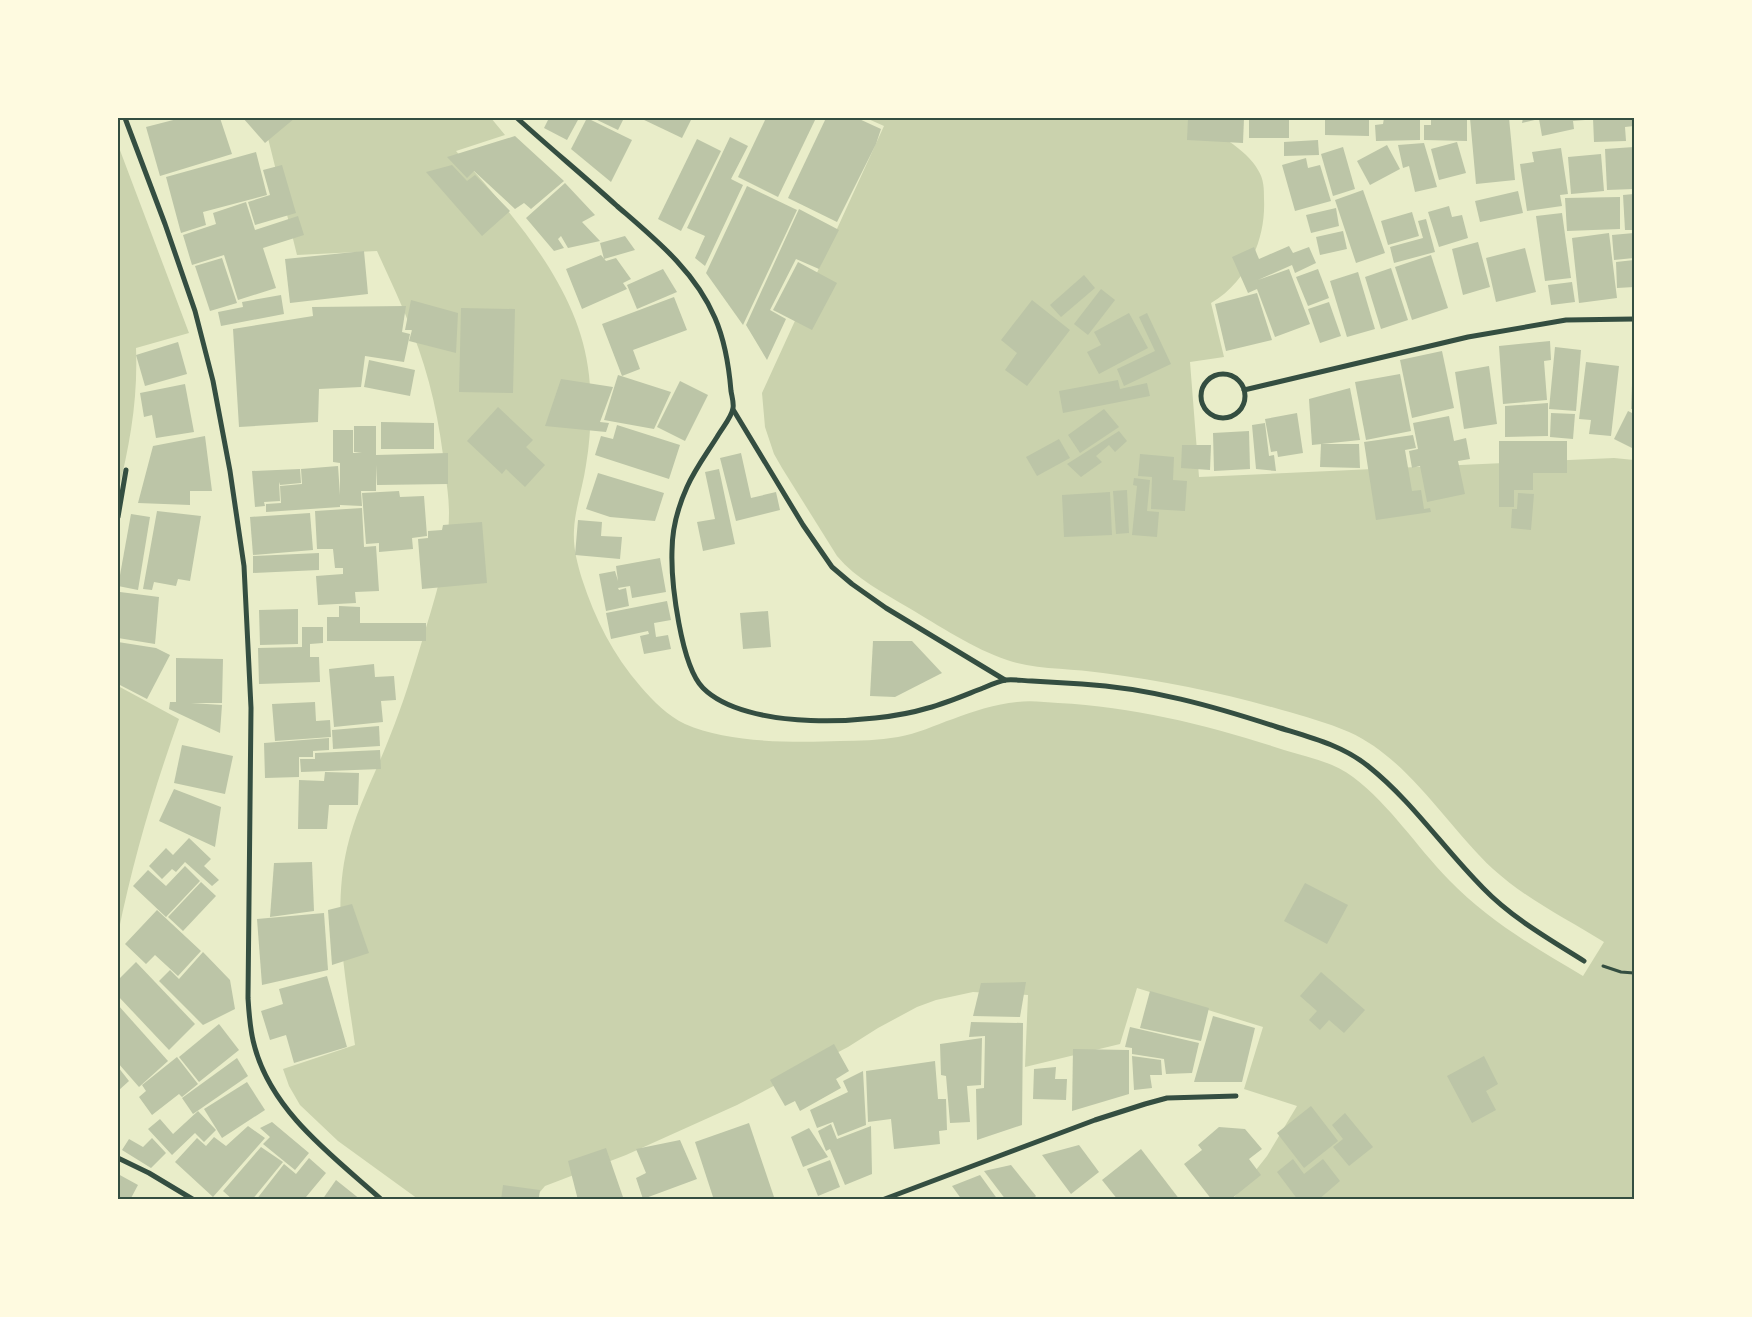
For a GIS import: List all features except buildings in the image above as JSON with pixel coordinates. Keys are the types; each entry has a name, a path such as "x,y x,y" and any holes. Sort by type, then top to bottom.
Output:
{"street":[{"path":"125,118 195,311 213,381 230,471 244,566 251,708 248,998 253,1042 265,1075 289,1112 320,1144 382,1200"},
{"path":"517,118 660,243 689,275 715,318 724,344 734,411 807,532 832,567 886,608 1005,680"},
{"path":"1244,390 1468,337 1566,320 1634,319"},
{"path":"1229,375 1235,378 1244,390 1244,404 1240,410 1228,418 1214,417 1204,407 1201,393 1208,381 1214,376 1229,375"},
{"path":"734,411 687,486 674,525 672,550 672,575 680,630 688,662 693,676 700,685 718,700 751,714 784,719 844,720 878,718 914,712 948,702 1005,680 1088,684 1172,696 1244,716 1330,744 1349,753 1368,766 1396,792 1486,891 1529,926 1584,961"},
{"path":"118,517 126,470"},
{"path":"882,1200 1095,1120 1145,1104 1167,1098 1236,1096"},
{"path":"118,1158 149,1173 194,1200"}],"path":[{"path":"1584,961 1620,972 1634,973"}],"green space":[{"path":"263,118 491,118 505,135 456,151 499,200 540,253 572,312 583,343 589,375 590,397 588,454 574,530 577,561 593,608 613,649 641,687 673,717 702,730 741,738 782,742 862,741 905,736 985,708 1032,701 1087,705 1145,713 1229,733 1320,761 1346,772 1367,788 1449,880 1480,908 1530,944 1583,976 1604,942 1533,899 1506,880 1476,852 1409,776 1370,744 1349,732 1299,715 1216,693 1126,676 1030,666 1007,660 982,650 956,636 862,579 837,556 774,454 765,427 762,393 884,126 866,118 1193,118 1238,148 1253,162 1261,177 1264,195 1262,230 1252,258 1235,284 1211,303 1224,357 1190,362 1199,477 1614,458 1634,460 1634,1199 1233,1199 1267,1156 1297,1106 1244,1089 1263,1027 1137,988 1120,1044 1025,1067 1028,995 973,992 936,1000 917,1007 848,1047 737,1105 626,1155 545,1186 534,1199 418,1199 338,1141 300,1105 289,1086 283,1069 355,1045 342,946 341,922 343,872 347,848 356,819 399,712 432,608 447,545 449,503 440,436 429,382 408,321 377,251 297,255"},
{"path":"118,145 189,333 136,348 136,386 132,421 118,493"},
{"path":"118,686 179,719 145,825 130,879 118,934"}]}
